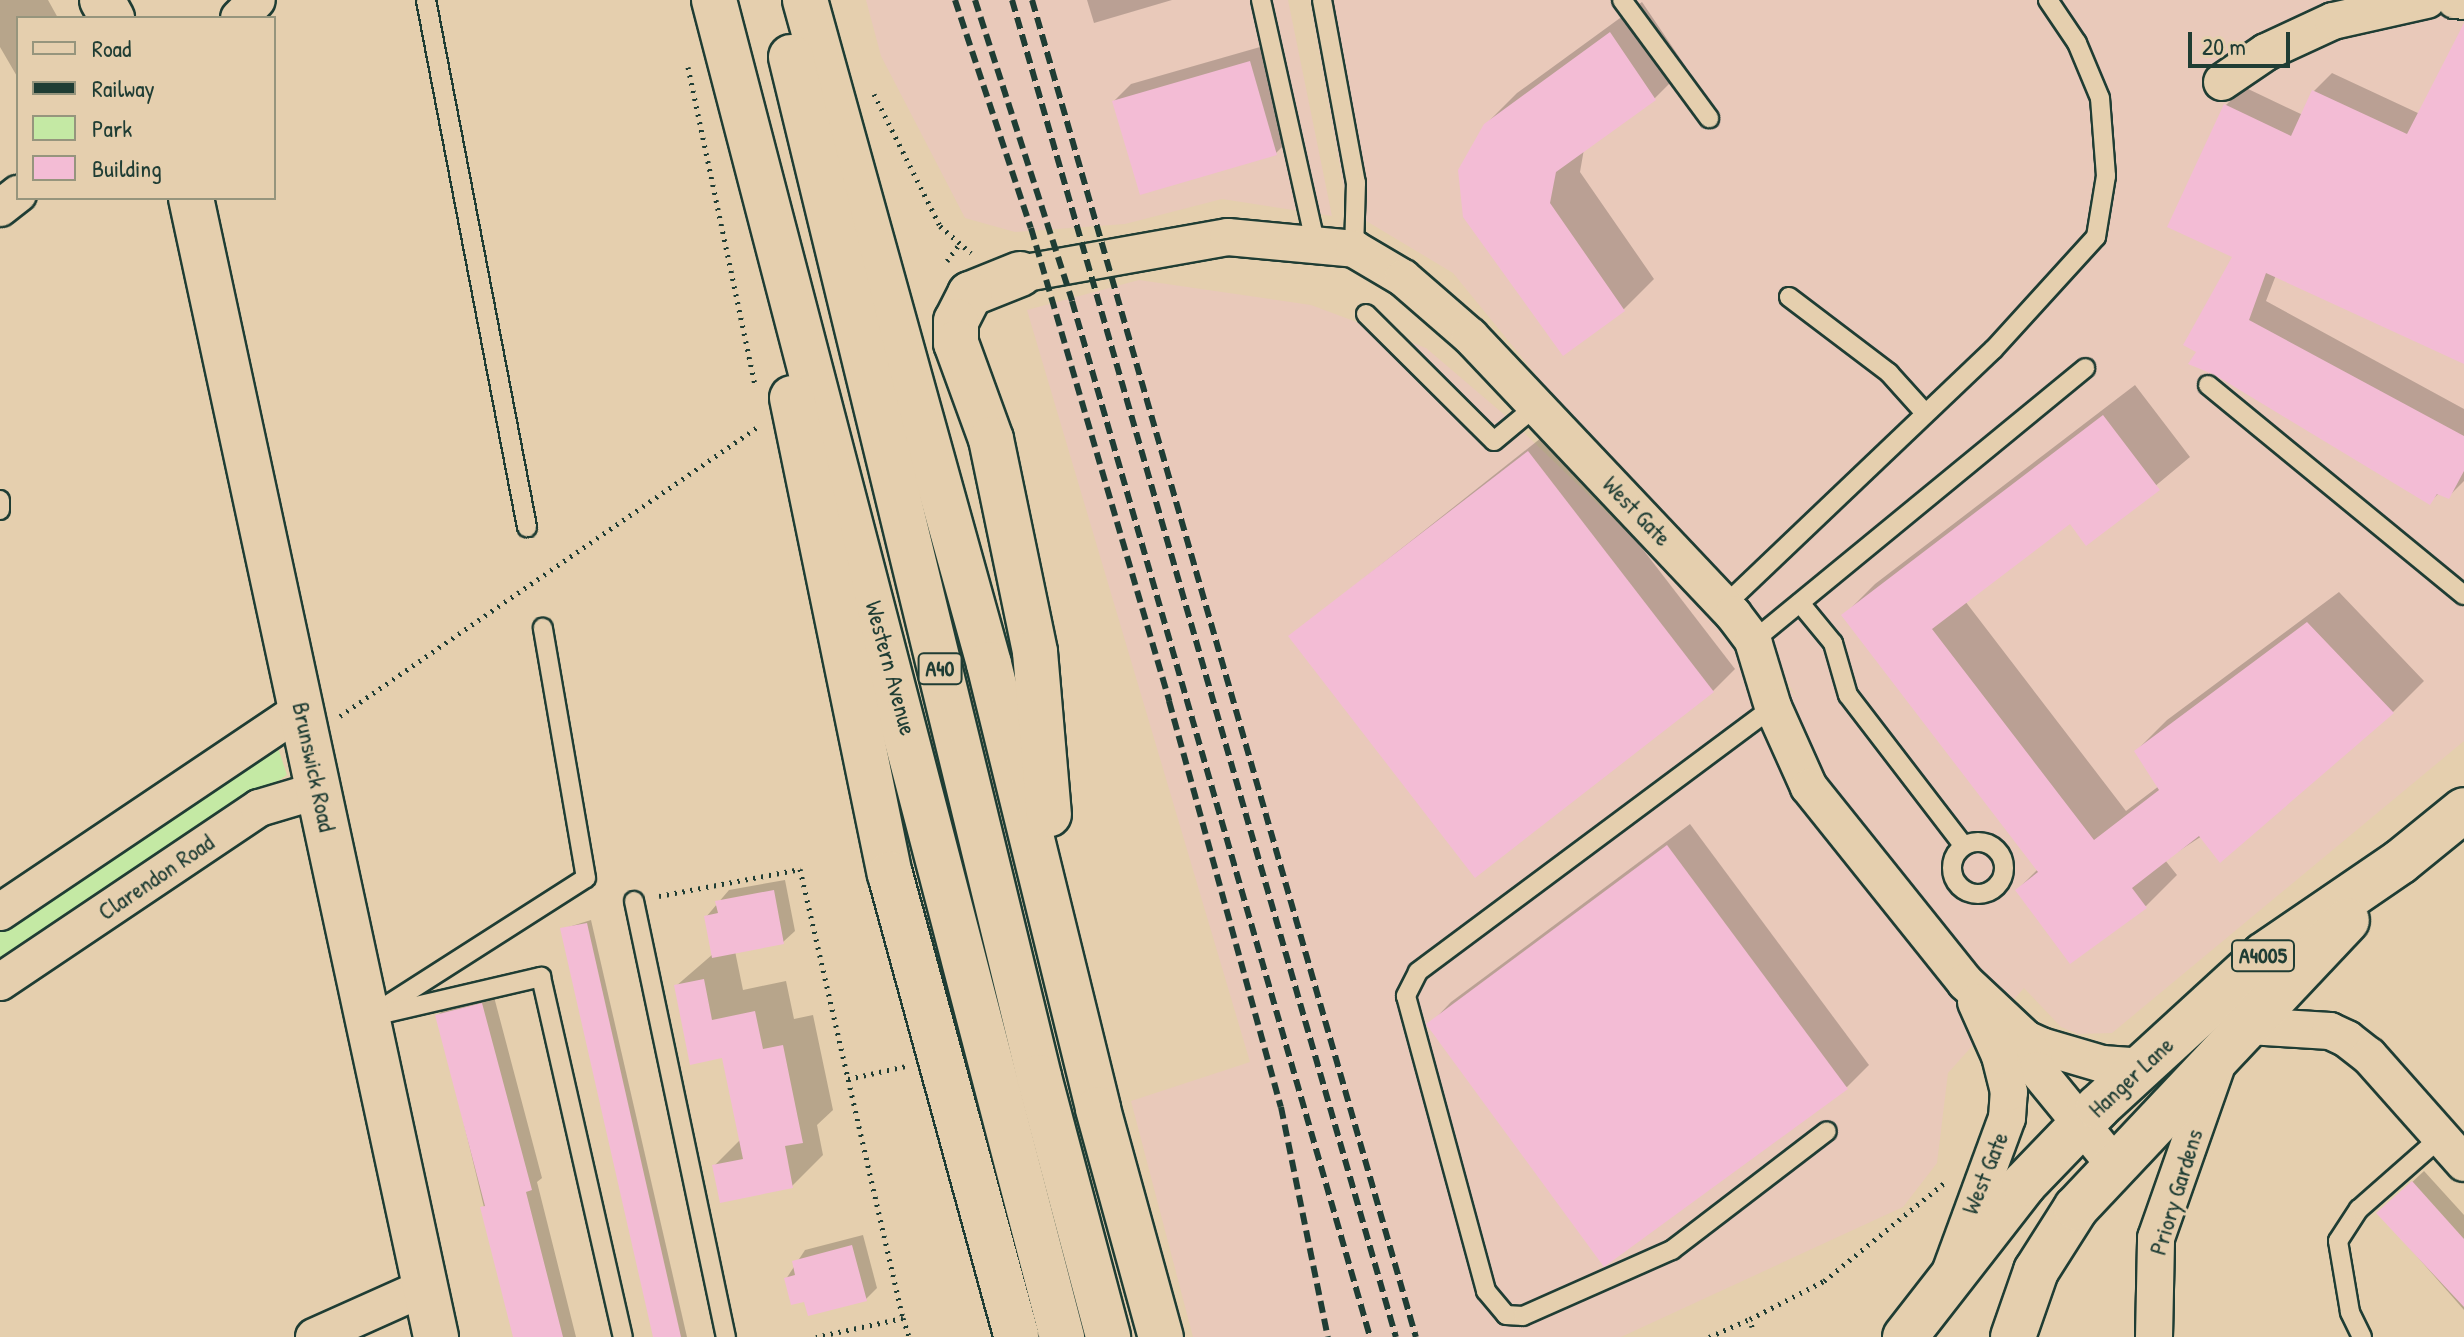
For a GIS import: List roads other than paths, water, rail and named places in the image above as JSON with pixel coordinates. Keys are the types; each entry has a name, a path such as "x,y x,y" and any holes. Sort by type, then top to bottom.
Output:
{"main road":[{"name":"Western Avenue","path":"714,0 746,107 1062,1337"},
{"name":"Western Avenue","path":"778,0 1039,1077 1108,1337"},
{"name":"A40","path":"805,0 981,634 1061,957 1161,1337"},
{"name":"A40","path":"746,107 793,403 890,874 1017,1337"},
{"name":"Brunswick Road","path":"191,200 436,1337"},
{"path":"1020,274 970,294 958,313 956,343 991,439 1035,652 1061,957"},
{"name":"Hanger Lane","path":"1905,1337 1949,1275 2081,1124 2141,1067 2264,955 2400,862 2464,810"},
{"name":"Hanger Lane","path":"2013,1337 2032,1282 2058,1232 2114,1164 2400,862"}],"street":[{"path":"241,16 257,0"},
{"path":"2222,82 2266,52 2333,21 2427,0"},
{"path":"2455,0 2464,1"},
{"path":"0,208 16,196"},
{"name":"West Gate","path":"1020,274 1162,246 1228,237 1315,242 1354,249 1403,278 1470,336 1725,605 1753,641 1773,707 1825,810 1965,982 2026,1039 2074,1058 2141,1067"},
{"path":"0,912 305,724"},
{"name":"Clarendon Road","path":"0,982 259,808 319,790"},
{"name":"West Gate","path":"1949,1275 2004,1129 2009,1092 1993,1035 1965,982"},
{"path":"2236,1038 2330,1031 2369,1056 2452,1150"},
{"name":"Priory Gardens","path":"2154,1337 2156,1238 2236,1038"},
{"name":"West Gate","path":"2026,1039 2037,1070 2114,1164"},
{"path":"314,1337 426,1287"}],"lane":[{"path":"426,0 527,527"},
{"path":"1261,0 1315,242"},
{"path":"1322,0 1356,183 1354,249"},
{"path":"1622,0 1709,118"},
{"path":"1725,605 2050,291 2096,237 2106,176 2100,98 2077,43 2048,0"},
{"path":"1789,297 1880,365 1925,413"},
{"path":"1366,314 1494,441 1536,406"},
{"path":"1753,641 2085,368"},
{"path":"2208,385 2464,595"},
{"path":"0,500 0,510"},
{"path":"1800,603 1833,643 1848,695 1964,846"},
{"path":"369,1017 586,878 543,628"},
{"path":"1773,707 1418,972 1406,996 1486,1291 1506,1315 1523,1316 1672,1250 1827,1131"},
{"path":"634,901 726,1337"},
{"path":"369,1017 541,977 623,1337"},
{"path":"2362,1337 2350,1312 2338,1241 2359,1209 2452,1150"}],"railway":[{"path":"955,0 1031,228 1169,701 1281,1107 1328,1337"},
{"path":"975,0 1072,301 1370,1337"},
{"path":"1012,0 1396,1337"},
{"path":"1032,0 1416,1337"}]}
